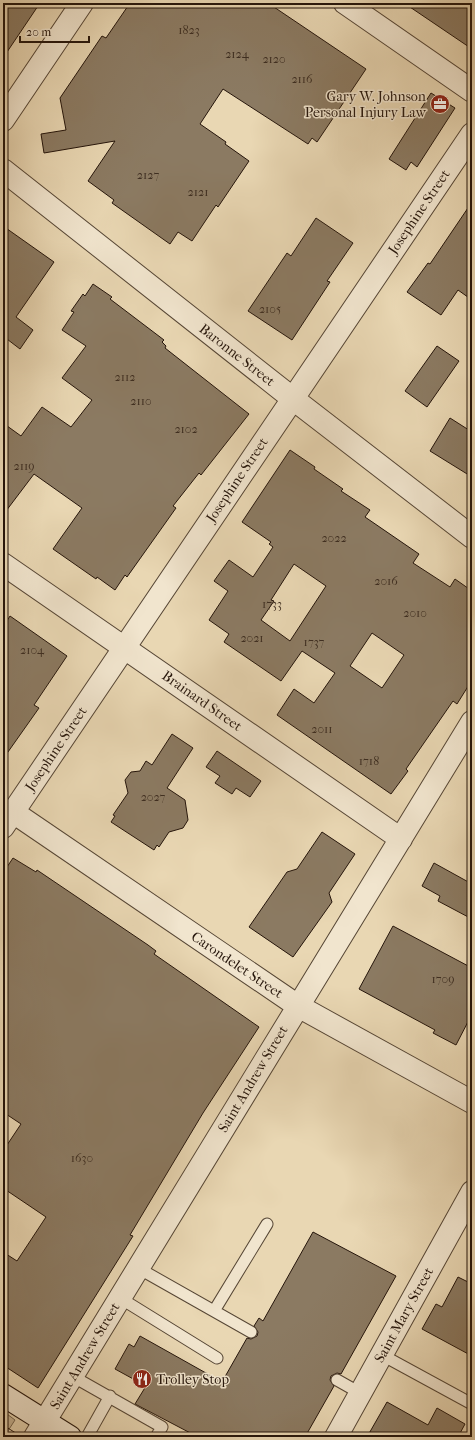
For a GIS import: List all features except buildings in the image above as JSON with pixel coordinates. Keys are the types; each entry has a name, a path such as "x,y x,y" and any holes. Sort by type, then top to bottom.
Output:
{"street":[{"path":"3,120 82,3"},
{"path":"345,3 472,91"},
{"name":"Josephine Street","path":"8,819 472,134"},
{"name":"Baronne Street","path":"3,170 472,538"},
{"name":"Brainard Street","path":"3,564 400,839"},
{"name":"Saint Andrew Street","path":"40,1429 472,722"},
{"name":"Carondelet Street","path":"8,819 298,1006 472,1102"},
{"name":"Saint Mary Street","path":"336,1437 472,1192"},
{"path":"3,1395 40,1429 70,1437"}],"lane":[{"path":"214,1311 267,1224"},
{"path":"138,1268 251,1332"},
{"path":"120,1298 217,1358"},
{"path":"382,1355 472,1404"},
{"path":"72,1376 110,1396 162,1427 156,1437"},
{"path":"337,1380 360,1393"},
{"path":"87,1437 110,1396"}],"green space":[{"path":"3,1411 15,1420 4,1437 3,1437"}],"tram line":[{"path":"3,1425 22,1437"}],"place":[{"name":"Gary W. Johnson Personal Injury Law","path":"440,104"},
{"name":"Trolley Stop","path":"142,1379"}]}
